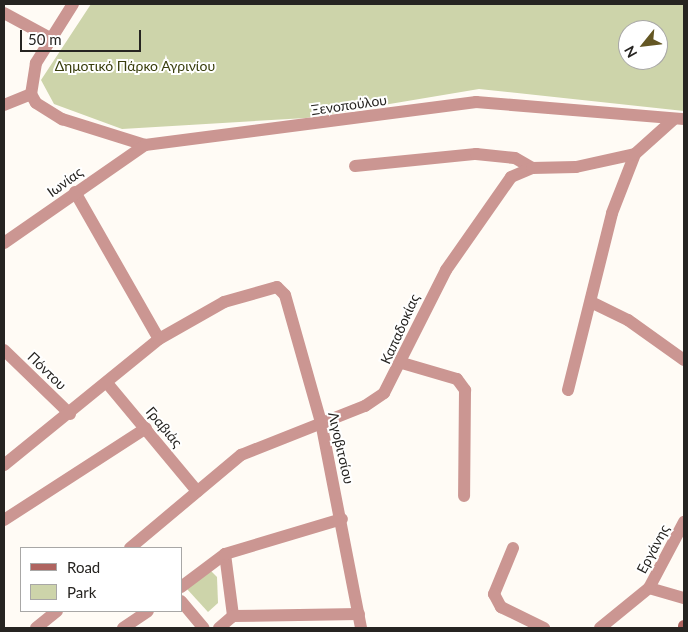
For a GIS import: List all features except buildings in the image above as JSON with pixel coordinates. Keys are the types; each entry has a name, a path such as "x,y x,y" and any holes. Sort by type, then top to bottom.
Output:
{"street":[{"path":"4,105 31,94 32,73 50,38 73,4"},
{"path":"4,13 50,38"},
{"name":"Ξενοπούλου","path":"31,94 36,103 62,119 145,145 476,102 679,119"},
{"name":"Καπαδοκίας","path":"131,547 241,455 379,398 402,363 437,285 498,191 515,174 532,168 576,167 634,154 679,119"},
{"name":"Ιωνίας","path":"4,243 145,145"},
{"path":"355,166 476,154 515,158 532,168"},
{"path":"568,390 593,303 612,212 634,154"},
{"path":"4,465 70,414 159,339 75,192"},
{"name":"Λιγοβιτσίου","path":"159,339 224,302 270,287 278,287 285,295 321,422 342,519 361,628"},
{"path":"593,303 628,320 684,360"},
{"name":"Πόντου","path":"4,350 70,414"},
{"path":"402,363 456,379 465,390 464,496"},
{"name":"Γραβιάς","path":"107,383 197,491"},
{"path":"4,520 146,428"},
{"path":"182,586 225,554 342,519"},
{"name":"Εργάνης","path":"600,628 648,588 684,522"},
{"path":"513,548 496,585 497,602 544,628"},
{"path":"225,554 234,616"},
{"path":"648,588 684,598"},
{"path":"182,602 204,628"},
{"path":"36,628 56,612"},
{"path":"123,628 147,612"},
{"path":"218,628 234,616 358,614"}],"green space":[{"name":"Δημοτικό Πάρκο Αγρινίου","path":"91,4 684,4 684,111 479,89 306,118 122,129 54,104 41,80"},
{"path":"211,571 217,577 218,603 208,612 187,589"}]}
